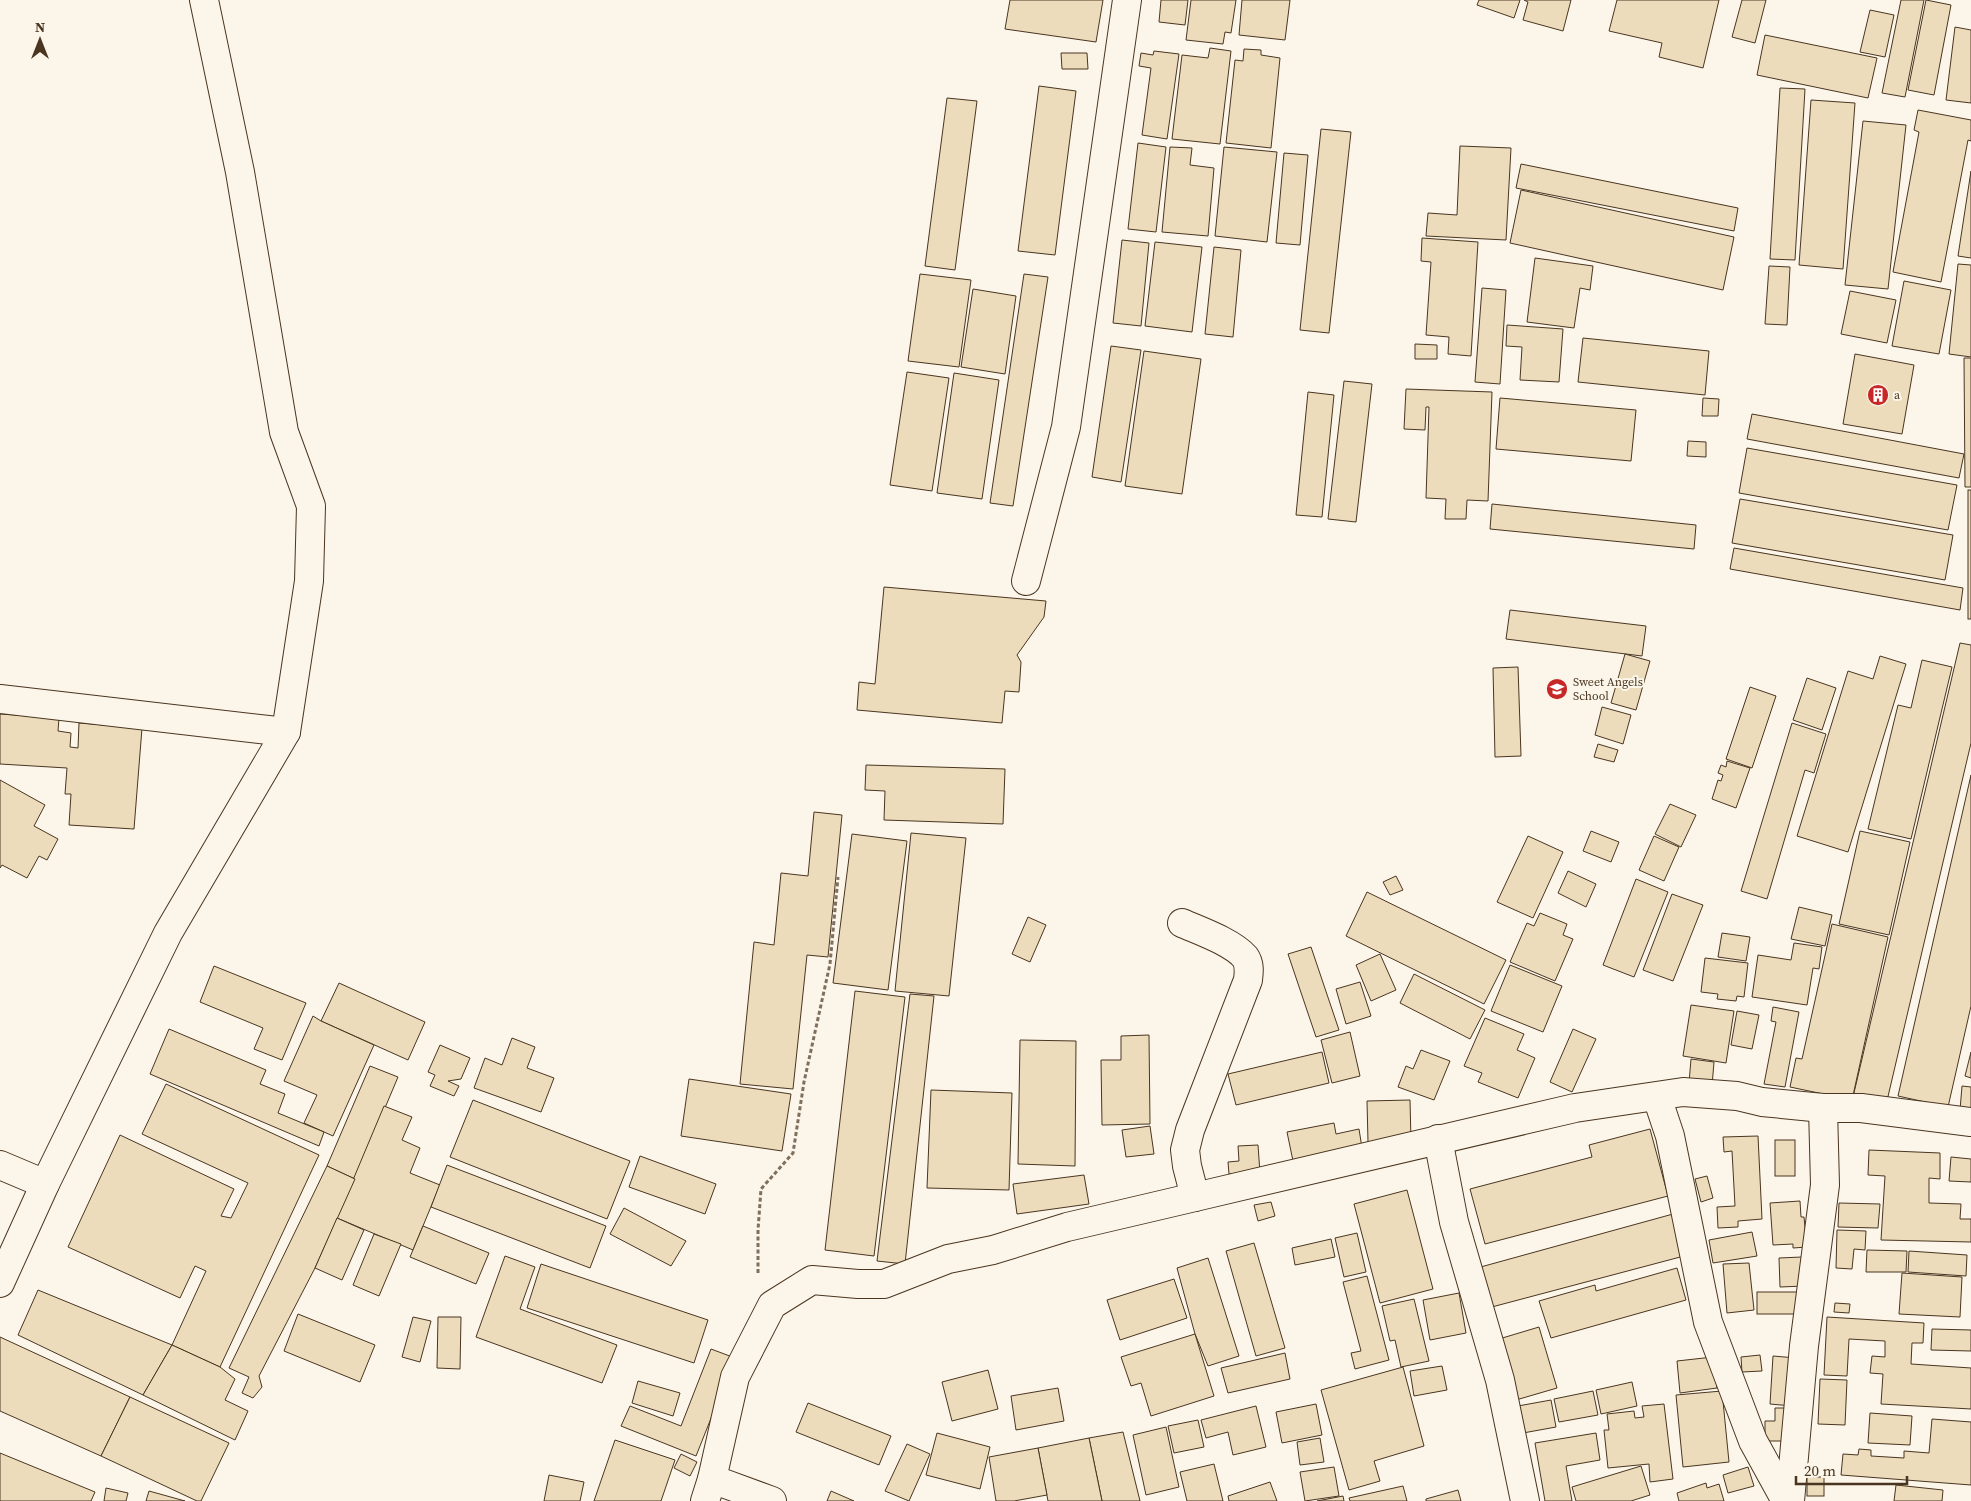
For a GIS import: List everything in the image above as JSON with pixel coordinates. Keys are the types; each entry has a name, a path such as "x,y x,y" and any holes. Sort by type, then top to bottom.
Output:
{"street":[{"path":"0,1283 45,1184 168,932 286,732 309,582 311,506 284,432 240,172 204,0"},
{"path":"1026,581 1066,427 1127,0"},
{"path":"0,698 286,732"},
{"path":"1182,923 1231,947 1246,958 1250,970 1248,980 1190,1130 1185,1150 1195,1197"},
{"path":"772,1501 709,1490 735,1377 772,1304 812,1280 884,1284 948,1260 993,1250 1067,1227 1575,1108 1683,1092 1737,1096 1762,1102 1823,1108 1861,1108 1971,1122"},
{"path":"1657,1097 1670,1136 1708,1322 1753,1442 1786,1501"},
{"path":"1790,1501 1804,1346 1825,1186 1823,1108"},
{"path":"1438,1139 1454,1222 1500,1380 1525,1501"},
{"path":"0,1165 45,1184"}],"path":[{"path":"772,1304 758,1283 758,1230 761,1189 793,1153 804,1082 830,964 838,877"}],"building":[{"path":"1010,0 1103,0 1096,42 1005,29"},
{"path":"1161,0 1188,0 1185,25 1159,22"},
{"path":"1191,0 1236,0 1231,33 1225,32 1223,44 1186,40"},
{"path":"1242,0 1290,0 1285,40 1239,35"},
{"path":"1479,0 1520,0 1514,18 1477,5"},
{"path":"1524,0 1571,0 1563,31 1523,20 1528,2"},
{"path":"1617,0 1719,0 1703,68 1659,57 1662,43 1609,31"},
{"path":"1742,0 1766,0 1755,43 1732,37"},
{"path":"1901,0 1924,0 1905,97 1882,93"},
{"path":"1926,0 1951,5 1934,95 1908,90"},
{"path":"1870,10 1894,15 1885,57 1860,52"},
{"path":"1955,27 1971,30 1971,103 1946,100"},
{"path":"1765,35 1877,58 1868,98 1757,75"},
{"path":"1210,48 1231,51 1220,144 1172,139 1182,55 1208,58"},
{"path":"1244,49 1261,50 1261,55 1280,58 1271,148 1226,143 1235,60 1243,61"},
{"path":"1154,51 1179,54 1167,139 1142,135 1151,68 1139,66 1141,53 1153,55"},
{"path":"1061,53 1087,53 1088,69 1062,69"},
{"path":"1039,86 1076,91 1055,255 1018,251"},
{"path":"1780,88 1805,89 1795,260 1770,259"},
{"path":"947,98 977,101 955,270 925,266"},
{"path":"1811,100 1855,103 1843,269 1799,265"},
{"path":"1918,110 1971,120 1971,141 1968,140 1941,282 1893,272 1919,132 1914,130"},
{"path":"1863,121 1906,125 1888,289 1845,285"},
{"path":"1321,129 1351,132 1329,333 1300,330"},
{"path":"1138,143 1166,147 1156,232 1128,229"},
{"path":"1460,146 1511,148 1506,240 1426,236 1428,213 1457,215"},
{"path":"1170,147 1192,148 1190,165 1214,168 1208,236 1162,232"},
{"path":"1224,147 1277,152 1267,242 1215,236"},
{"path":"1284,153 1308,155 1300,245 1276,243"},
{"path":"1521,164 1738,208 1734,231 1516,188"},
{"path":"1971,171 1971,258 1958,256"},
{"path":"1521,190 1734,237 1723,290 1510,243"},
{"path":"1422,238 1478,242 1471,356 1448,354 1449,337 1426,335 1431,262 1421,261"},
{"path":"1122,240 1149,243 1141,326 1113,323"},
{"path":"1155,242 1202,247 1192,332 1145,326"},
{"path":"1214,247 1241,250 1233,337 1205,334"},
{"path":"1535,258 1593,266 1590,290 1580,288 1574,328 1527,322"},
{"path":"1958,264 1971,265 1971,357 1949,354"},
{"path":"1769,266 1790,267 1787,325 1765,324"},
{"path":"920,274 971,280 959,367 908,361"},
{"path":"1024,274 1048,277 1013,506 990,503"},
{"path":"1904,281 1951,290 1939,354 1892,346"},
{"path":"1482,288 1506,290 1500,384 1475,382"},
{"path":"973,289 1016,296 1005,374 961,367"},
{"path":"1850,291 1896,300 1887,343 1841,334"},
{"path":"1507,325 1563,329 1559,382 1520,380 1522,347 1506,346"},
{"path":"1583,338 1709,351 1705,395 1578,382"},
{"path":"1415,344 1437,345 1437,359 1415,359"},
{"path":"1111,346 1141,350 1121,482 1092,477"},
{"path":"1144,351 1201,359 1182,494 1125,486"},
{"name":"a","path":"1855,354 1914,365 1902,434 1843,424"},
{"path":"1964,358 1971,358 1971,487 1965,487"},
{"path":"907,372 949,378 932,491 890,485"},
{"path":"954,373 999,380 982,499 937,493"},
{"path":"1344,381 1372,384 1356,522 1328,519"},
{"path":"1406,389 1492,392 1488,501 1467,500 1466,519 1445,519 1446,499 1426,498 1429,407 1426,407 1425,430 1404,429"},
{"path":"1308,392 1334,395 1322,517 1296,515"},
{"path":"1500,398 1636,410 1631,461 1496,449"},
{"path":"1703,398 1719,399 1718,416 1702,416"},
{"path":"1752,414 1964,454 1959,478 1747,439"},
{"path":"1688,441 1706,442 1706,457 1687,456"},
{"path":"1747,448 1957,485 1948,530 1739,493"},
{"path":"1968,490 1971,490 1971,619 1968,619"},
{"path":"1740,499 1953,535 1945,580 1732,543"},
{"path":"1492,504 1696,525 1694,549 1490,529"},
{"path":"1734,548 1963,588 1960,610 1730,569"},
{"path":"884,587 1046,601 1044,617 1017,655 1021,662 1019,692 1005,691 1002,723 857,710 859,682 875,684"},
{"path":"1510,610 1646,626 1642,656 1506,639"},
{"path":"1960,643 1971,645 1971,743 1886,1105 1853,1097"},
{"path":"1625,654 1650,661 1636,710 1611,703"},
{"path":"1880,656 1906,664 1848,852 1797,836 1848,671 1873,679"},
{"path":"1922,660 1952,667 1911,839 1868,829 1898,705 1911,708"},
{"path":"1518,667 1521,756 1495,757 1493,668"},
{"path":"1807,678 1836,688 1822,730 1793,720"},
{"path":"1750,687 1776,696 1752,768 1726,759"},
{"path":"1602,707 1631,715 1623,744 1595,735"},
{"path":"0,714 59,718 58,731 71,733 70,747 78,748 79,723 142,728 134,829 69,825 71,794 65,794 67,768 0,764"},
{"path":"1792,723 1826,734 1814,773 1805,770 1767,899 1741,891"},
{"path":"1598,744 1618,750 1614,762 1594,757"},
{"path":"1727,761 1750,768 1736,808 1712,799 1718,780 1721,781 1723,775 1718,773 1721,765 1726,767"},
{"path":"866,765 1005,769 1003,824 884,820 885,791 865,790"},
{"path":"1971,775 1971,1006 1948,1107 1898,1096"},
{"path":"0,780 45,805 34,826 58,839 47,860 39,856 27,878 2,865 0,868"},
{"path":"1670,804 1696,815 1681,847 1655,834"},
{"path":"814,812 842,815 828,957 807,955 793,1089 740,1084 754,942 774,945 781,873 808,876"},
{"path":"1591,831 1619,842 1611,862 1583,851"},
{"path":"1860,831 1910,842 1889,935 1839,924"},
{"path":"911,833 966,838 949,996 895,991"},
{"path":"852,834 907,841 888,990 833,983"},
{"path":"1528,836 1563,852 1533,918 1497,902"},
{"path":"1654,836 1679,847 1664,881 1639,870"},
{"path":"1568,871 1596,884 1586,907 1558,893"},
{"path":"1396,876 1403,890 1390,895 1383,882"},
{"path":"1636,879 1668,892 1634,977 1603,965"},
{"path":"1367,892 1506,960 1484,1004 1346,936"},
{"path":"1672,894 1703,905 1673,981 1643,970"},
{"path":"1799,907 1832,915 1825,946 1791,939"},
{"path":"1540,913 1567,924 1563,935 1573,939 1555,981 1510,962 1527,923 1534,926"},
{"path":"1028,917 1046,925 1030,962 1012,954"},
{"path":"1832,924 1888,937 1852,1100 1790,1087 1796,1058 1802,1059"},
{"path":"1722,933 1750,937 1746,961 1718,957"},
{"path":"1794,943 1822,947 1819,969 1813,968 1807,1005 1752,997 1758,955 1791,960"},
{"path":"1311,947 1339,1030 1316,1037 1288,954"},
{"path":"1380,954 1396,990 1371,1001 1356,965"},
{"path":"1705,958 1748,963 1744,997 1737,996 1736,1001 1717,999 1718,994 1701,992"},
{"path":"1510,965 1562,986 1543,1032 1491,1011"},
{"path":"214,966 306,1003 282,1060 254,1049 263,1028 200,1002"},
{"path":"1414,974 1485,1010 1470,1039 1400,1003"},
{"path":"1360,982 1371,1016 1346,1024 1336,989"},
{"path":"339,983 425,1022 408,1060 321,1021"},
{"path":"855,991 905,997 874,1256 825,1250"},
{"path":"910,994 934,996 905,1264 877,1261"},
{"path":"1691,1005 1734,1011 1726,1063 1683,1056"},
{"path":"1773,1007 1799,1012 1785,1087 1764,1084 1776,1022 1771,1021"},
{"path":"1737,1011 1759,1015 1752,1049 1731,1045"},
{"path":"313,1016 374,1045 333,1136 304,1123 317,1095 284,1081"},
{"path":"1485,1018 1524,1034 1517,1050 1535,1058 1518,1098 1478,1082 1482,1073 1464,1066"},
{"path":"169,1029 266,1070 260,1084 285,1094 278,1113 324,1132 319,1146 150,1074"},
{"path":"1573,1029 1596,1039 1572,1092 1550,1082"},
{"path":"1350,1032 1360,1076 1332,1083 1321,1040"},
{"path":"1149,1035 1150,1124 1102,1125 1101,1060 1121,1060 1121,1036"},
{"path":"512,1038 535,1047 527,1068 554,1078 541,1112 474,1088 485,1058 502,1065"},
{"path":"1020,1040 1076,1041 1075,1166 1018,1164"},
{"path":"440,1045 470,1058 461,1079 448,1081 459,1086 454,1096 430,1086 435,1075 428,1072"},
{"path":"1421,1050 1450,1061 1434,1100 1398,1087 1406,1066 1413,1069"},
{"path":"1322,1052 1329,1083 1236,1105 1228,1074"},
{"path":"1971,1052 1971,1078 1965,1076"},
{"path":"1691,1059 1714,1062 1712,1086 1689,1083"},
{"path":"370,1066 398,1077 355,1179 327,1166"},
{"path":"689,1079 791,1094 782,1151 681,1136"},
{"path":"166,1084 319,1155 220,1367 172,1345 206,1271 195,1266 180,1298 68,1247 120,1135 234,1189 221,1216 231,1218 248,1183 142,1134"},
{"path":"1962,1086 1971,1087 1971,1111 1960,1110"},
{"path":"931,1090 1012,1093 1009,1190 927,1188"},
{"path":"473,1100 630,1161 607,1219 450,1157"},
{"path":"1410,1100 1411,1141 1368,1142 1367,1101"},
{"path":"384,1106 412,1117 402,1140 420,1148 410,1173 440,1185 413,1250 337,1218"},
{"path":"1334,1123 1336,1134 1359,1129 1362,1148 1293,1161 1287,1132"},
{"path":"1150,1126 1154,1154 1126,1157 1122,1130"},
{"path":"1650,1129 1668,1196 1485,1244 1470,1189 1592,1157 1589,1145"},
{"path":"1758,1136 1762,1219 1738,1221 1738,1227 1718,1228 1717,1207 1735,1206 1732,1151 1724,1152 1723,1137"},
{"path":"1775,1140 1795,1140 1795,1176 1775,1176"},
{"path":"1258,1145 1260,1173 1229,1174 1228,1162 1239,1161 1238,1146"},
{"path":"1869,1150 1940,1153 1940,1179 1929,1178 1929,1203 1961,1204 1960,1219 1971,1219 1971,1242 1881,1240 1885,1176 1868,1175"},
{"path":"640,1156 716,1184 705,1214 629,1187"},
{"path":"1951,1157 1971,1159 1971,1182 1949,1181"},
{"path":"447,1165 606,1226 590,1268 431,1207"},
{"path":"327,1166 355,1179 315,1268 259,1376 262,1387 253,1398 242,1393 249,1377 229,1368"},
{"path":"1084,1175 1089,1204 1017,1214 1013,1184"},
{"path":"1707,1176 1713,1198 1701,1202 1695,1179"},
{"path":"1407,1190 1433,1289 1380,1303 1354,1204"},
{"path":"1800,1201 1801,1217 1804,1217 1807,1247 1793,1248 1793,1244 1773,1245 1770,1203"},
{"path":"1271,1202 1275,1216 1258,1221 1254,1205"},
{"path":"1839,1203 1880,1204 1878,1228 1838,1227"},
{"path":"624,1208 686,1241 671,1266 610,1234"},
{"path":"1673,1214 1684,1256 1488,1308 1477,1268"},
{"path":"337,1218 364,1230 342,1280 315,1268"},
{"path":"423,1226 489,1253 476,1284 410,1257"},
{"path":"1837,1230 1866,1231 1865,1250 1854,1249 1852,1269 1836,1268"},
{"path":"1752,1232 1757,1256 1713,1263 1709,1240"},
{"path":"1357,1233 1366,1272 1344,1277 1335,1238"},
{"path":"374,1234 401,1244 379,1296 353,1285"},
{"path":"1331,1239 1335,1257 1295,1265 1292,1248"},
{"path":"1254,1243 1285,1348 1256,1356 1226,1251"},
{"path":"1867,1250 1907,1251 1906,1272 1866,1272"},
{"path":"1909,1251 1967,1255 1966,1276 1908,1272"},
{"path":"505,1256 535,1267 520,1309 617,1345 602,1383 476,1337"},
{"path":"1802,1257 1804,1286 1780,1287 1779,1258"},
{"path":"1208,1258 1239,1356 1208,1366 1195,1334 1177,1268"},
{"path":"1749,1263 1754,1310 1727,1313 1723,1264"},
{"path":"541,1264 708,1320 694,1363 527,1308"},
{"path":"1677,1268 1686,1300 1551,1338 1539,1301 1595,1285 1596,1291"},
{"path":"1902,1273 1962,1277 1960,1317 1899,1314"},
{"path":"1367,1276 1389,1360 1355,1369 1351,1353 1361,1351 1343,1282"},
{"path":"1174,1279 1187,1318 1120,1340 1107,1300"},
{"path":"38,1290 172,1345 143,1395 18,1335"},
{"path":"1757,1292 1800,1292 1800,1314 1757,1314"},
{"path":"1459,1293 1466,1333 1430,1340 1423,1300"},
{"path":"1414,1299 1429,1361 1401,1367 1395,1340 1390,1341 1382,1306"},
{"path":"1835,1303 1850,1304 1849,1313 1834,1312"},
{"path":"298,1314 375,1345 360,1382 284,1351"},
{"path":"413,1317 431,1321 420,1362 402,1357"},
{"path":"438,1317 461,1317 460,1369 437,1368"},
{"path":"1827,1317 1924,1323 1923,1343 1912,1343 1911,1364 1971,1368 1971,1409 1881,1404 1883,1374 1870,1373 1872,1356 1885,1357 1885,1341 1849,1339 1847,1376 1824,1375"},
{"path":"1539,1327 1557,1388 1516,1400 1499,1339"},
{"path":"1932,1329 1971,1330 1971,1351 1931,1350"},
{"path":"1195,1334 1214,1396 1151,1416 1141,1383 1131,1386 1121,1357"},
{"path":"0,1337 130,1397 101,1456 0,1411"},
{"path":"172,1345 220,1367 235,1379 225,1400 248,1411 235,1440 143,1395"},
{"path":"711,1349 735,1358 696,1456 621,1426 630,1406 681,1426"},
{"path":"1285,1353 1290,1379 1228,1393 1221,1368"},
{"path":"1760,1355 1762,1371 1742,1372 1741,1357"},
{"path":"1773,1356 1796,1358 1792,1406 1770,1404"},
{"path":"1713,1357 1717,1388 1680,1393 1677,1361"},
{"path":"1442,1366 1447,1390 1414,1396 1410,1371"},
{"path":"1403,1367 1424,1446 1374,1461 1380,1481 1349,1490 1321,1390"},
{"path":"988,1370 998,1409 952,1421 942,1382"},
{"path":"1820,1379 1847,1380 1845,1425 1818,1424"},
{"path":"638,1381 680,1393 673,1416 632,1403"},
{"path":"1632,1382 1637,1406 1601,1414 1596,1390"},
{"path":"1058,1388 1064,1421 1016,1430 1011,1396"},
{"path":"1593,1391 1598,1415 1559,1422 1554,1399"},
{"path":"1722,1391 1729,1462 1683,1467 1676,1395"},
{"path":"130,1397 229,1443 201,1501 197,1501 101,1456"},
{"path":"1551,1400 1556,1427 1523,1433 1518,1406"},
{"path":"808,1403 891,1436 879,1465 796,1432"},
{"path":"1316,1404 1322,1435 1282,1443 1276,1412"},
{"path":"1664,1404 1673,1479 1650,1482 1649,1464 1608,1468 1604,1430 1609,1430 1607,1414 1634,1411 1635,1418 1644,1417 1642,1406"},
{"path":"1256,1406 1266,1447 1233,1455 1228,1432 1206,1438 1201,1420"},
{"path":"1775,1408 1786,1408 1786,1441 1765,1441 1765,1421 1775,1421"},
{"path":"1870,1413 1912,1416 1910,1445 1868,1443"},
{"path":"1932,1419 1971,1422 1971,1485 1841,1475 1843,1454 1858,1455 1859,1449 1871,1450 1871,1456 1904,1458 1904,1451 1929,1453"},
{"path":"1198,1420 1204,1447 1174,1453 1168,1426"},
{"path":"1166,1427 1179,1487 1146,1495 1133,1435"},
{"path":"1123,1432 1140,1501 1102,1501 1089,1438"},
{"path":"937,1433 990,1447 980,1489 926,1475"},
{"path":"1596,1433 1600,1460 1566,1466 1572,1501 1545,1501 1535,1443"},
{"path":"1089,1438 1102,1501 1048,1501 1038,1448"},
{"path":"1320,1438 1324,1462 1300,1465 1297,1442"},
{"path":"615,1440 675,1460 661,1501 594,1501"},
{"path":"907,1444 930,1454 909,1501 885,1491"},
{"path":"1038,1448 1047,1495 1014,1501 996,1501 989,1457"},
{"path":"0,1453 95,1492 91,1501 0,1501"},
{"path":"681,1454 697,1462 690,1476 674,1468"},
{"path":"1214,1464 1223,1501 1187,1501 1180,1472"},
{"path":"1641,1466 1650,1495 1631,1501 1576,1501 1572,1487"},
{"path":"1334,1467 1339,1496 1305,1501 1300,1472"},
{"path":"1748,1467 1754,1486 1728,1493 1723,1475"},
{"path":"549,1475 584,1482 580,1501 544,1501"},
{"path":"1807,1477 1824,1477 1824,1496 1807,1496"},
{"path":"1270,1482 1277,1501 1229,1501 1228,1496"},
{"path":"1706,1483 1707,1488 1719,1484 1724,1501 1679,1501 1677,1493"},
{"path":"1896,1485 1943,1490 1942,1501 1894,1501"},
{"path":"1403,1486 1407,1501 1350,1501 1349,1498"},
{"path":"106,1488 128,1493 126,1501 104,1501"},
{"path":"1458,1490 1461,1501 1426,1501 1426,1499"},
{"path":"149,1491 185,1501 146,1501"},
{"path":"831,1491 854,1501 827,1501"},
{"path":"1343,1496 1344,1501 1317,1501"}],"place":[{"name":"a","path":"1878,395"},
{"name":"Sweet Angels School","path":"1557,689"}]}
